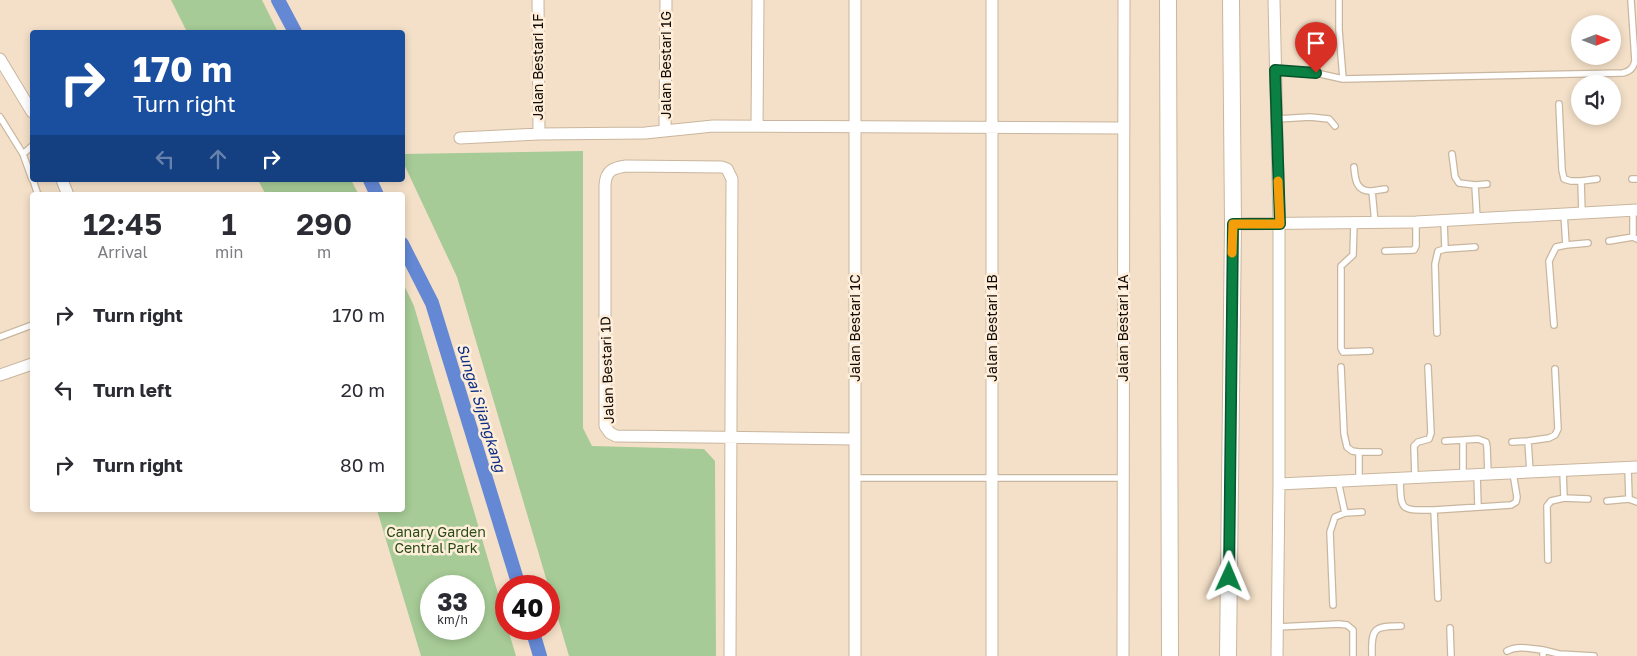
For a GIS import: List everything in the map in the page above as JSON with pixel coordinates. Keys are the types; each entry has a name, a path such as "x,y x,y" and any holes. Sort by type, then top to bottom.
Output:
{"street":[{"name":"Jalan Bestari 1F","path":"538,0 539,134"},
{"name":"Jalan Bestari 1G","path":"665,131 666,0"},
{"path":"757,126 758,0"},
{"name":"Jalan Bestari 1C","path":"855,0 856,656"},
{"name":"Jalan Bestari 1B","path":"992,0 992,656"},
{"name":"Jalan Bestari 1A","path":"1123,656 1124,0"},
{"path":"1168,0 1170,656"},
{"path":"1228,656 1233,224 1231,0"},
{"path":"1274,0 1280,224 1277,656"},
{"path":"0,59 30,109"},
{"path":"460,138 539,134 617,134 713,126 1124,128"},
{"name":"Jalan Bestari 1D","path":"731,439 732,179 727,170 722,166 616,168 609,171 605,185 605,426 610,433 616,436 731,439 855,439"},
{"path":"1233,224 1416,222 1635,210"},
{"path":"0,375 30,365"},
{"path":"730,656 731,439"},
{"path":"1279,484 1633,467"}],"lane":[{"path":"1339,0 1339,30 1343,79"},
{"path":"1275,70 1316,73 1343,79 1629,72 1633,68 1635,61 1631,0"},
{"path":"1559,104 1564,179 1571,181 1597,179"},
{"path":"0,117 23,154 30,172"},
{"path":"1277,119 1310,117 1328,119 1335,126"},
{"path":"23,154 30,148"},
{"path":"1452,154 1455,177 1458,183 1487,184"},
{"path":"1354,166 1355,180 1358,186 1365,192 1385,189"},
{"path":"1581,181 1582,213"},
{"path":"1474,185 1477,219"},
{"path":"1372,191 1375,223"},
{"path":"1610,241 1635,238 1635,210"},
{"path":"1564,214 1566,244"},
{"path":"1444,220 1446,249"},
{"path":"1385,251 1414,250 1416,246 1416,222"},
{"path":"1354,224 1353,255 1341,266 1341,348 1343,352 1370,351"},
{"path":"1554,325 1549,262 1556,247 1566,244 1588,243"},
{"path":"1437,333 1435,256 1438,251 1446,249 1475,247"},
{"path":"0,338 30,326"},
{"path":"1341,367 1346,447 1352,451 1379,452"},
{"path":"1415,478 1414,446 1418,442 1429,439 1431,433 1428,367"},
{"path":"1512,442 1549,438 1555,435 1558,429 1555,369"},
{"path":"1445,441 1478,439 1486,442 1487,447 1478,506"},
{"path":"1463,440 1463,475"},
{"path":"1528,441 1530,472"},
{"path":"1359,452 1359,480"},
{"path":"1629,499 1633,467"},
{"path":"1563,471 1564,498"},
{"path":"1400,478 1402,505 1405,508 1409,510 1434,510 1511,505 1516,502 1517,497 1512,473"},
{"path":"855,478 1123,478"},
{"path":"1338,481 1345,514"},
{"path":"1548,560 1547,506 1551,501 1564,498 1588,499"},
{"path":"1607,501 1629,499 1637,502"},
{"path":"1434,510 1438,598"},
{"path":"1332,605 1330,532 1335,517 1362,512"},
{"path":"1277,627 1347,625 1353,630 1353,656"},
{"path":"1372,656 1372,637 1376,630 1381,626 1401,626"},
{"path":"1450,628 1451,656"},
{"path":"1507,651 1512,648 1522,647 1543,653 1594,656"}],"green space":[{"path":"171,0 262,0 277,30 186,30"},
{"path":"583,151 583,428 592,446 704,449 715,461 716,656 569,656 560,626 560,575 545,575 457,277 405,166 405,154"},
{"path":"259,182 352,182 357,192 264,192"},
{"name":"Canary Garden Central Park","path":"405,287 414,306 495,583 495,640 511,640 516,656 421,656 378,512 405,512"}],"waterway":[{"name":"Sungai Sijangkang","path":"278,0 294,30"},
{"name":"Sungai Sijangkang","path":"371,182 376,192"},
{"name":"Sungai Sijangkang","path":"405,250 432,303 516,575"},
{"name":"Sungai Sijangkang","path":"535,640 540,656"}],"slow traffic":[{"path":"1232,253 1233,224 1280,224 1278,181"}],"route":[{"path":"1229,577 1233,224 1280,224 1275,70 1316,73"}]}
